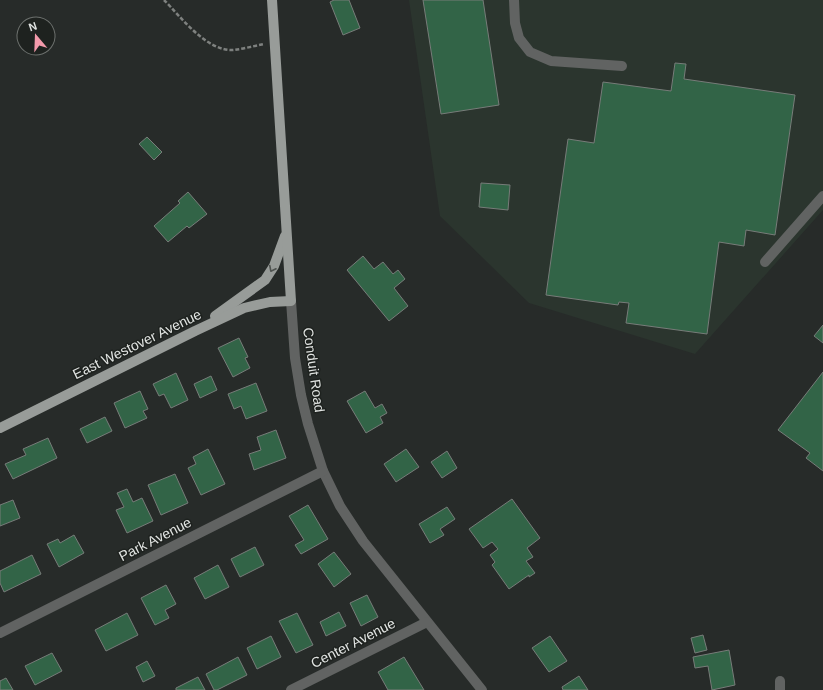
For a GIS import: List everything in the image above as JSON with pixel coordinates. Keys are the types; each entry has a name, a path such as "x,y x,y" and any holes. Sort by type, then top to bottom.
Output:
{"main road":[{"name":"Conduit Road","path":"272,0 291,302"},
{"path":"195,331 265,280 274,266 287,233"},
{"name":"East Westover Avenue","path":"0,428 244,308 270,302 291,302"}],"street":[{"path":"514,0 519,38 530,52 552,61 622,66"},
{"path":"765,262 823,196"},
{"name":"Conduit Road","path":"291,302 301,395 308,424 323,471 340,506 363,541 482,690"},
{"name":"Park Avenue","path":"0,633 323,471"},
{"name":"Center Avenue","path":"291,690 427,622"}],"path":[{"path":"164,0 201,38 219,48 232,50 274,42"}],"shaded area":[{"path":"409,0 823,0 823,210 695,354 529,303 440,216"}],"building":[{"path":"334,0 349,0 360,28 343,35 330,2"},
{"path":"423,0 483,0 499,105 441,114"},
{"path":"675,63 686,64 684,79 795,95 775,235 746,230 744,246 719,242 707,334 626,323 629,303 619,302 618,305 546,295 568,139 594,143 603,82 671,91"},
{"path":"147,137 162,152 154,160 139,144"},
{"path":"481,183 510,185 508,210 479,207"},
{"path":"188,192 207,214 189,228 187,226 168,242 154,226 180,203 178,201"},
{"path":"363,256 374,269 383,262 393,274 398,270 405,279 394,288 408,306 389,321 347,270"},
{"path":"823,325 823,343 814,336"},
{"path":"239,338 248,357 245,358 250,368 233,377 218,348"},
{"path":"823,372 823,471 806,458 810,453 778,430"},
{"path":"176,373 188,400 171,408 164,394 159,396 153,384"},
{"path":"211,376 217,390 200,398 194,384"},
{"path":"256,383 267,411 246,419 241,406 234,409 228,394"},
{"path":"140,391 148,409 143,411 147,418 125,428 114,403"},
{"path":"365,391 375,408 382,404 387,413 380,417 383,423 366,433 347,401"},
{"path":"105,417 112,431 87,443 80,429"},
{"path":"276,430 286,458 254,470 249,454 261,450 257,437"},
{"path":"48,438 57,458 13,479 5,464 26,455 23,449"},
{"path":"208,449 225,484 201,495 188,468 196,464 193,457"},
{"path":"406,449 419,467 396,482 384,464"},
{"path":"447,451 457,468 442,478 431,462"},
{"path":"175,474 188,503 161,515 148,485"},
{"path":"127,489 133,502 142,498 153,521 127,533 116,510 124,507 117,493"},
{"path":"512,499 540,538 527,548 533,557 526,561 535,573 529,577 529,575 509,589 492,565 495,562 490,555 498,549 492,542 483,548 469,529"},
{"path":"13,500 20,518 0,526 0,505"},
{"path":"308,505 328,539 301,554 295,545 304,540 289,516"},
{"path":"447,507 455,519 440,529 444,535 430,543 419,524"},
{"path":"74,535 84,553 59,567 47,544 58,539 60,543"},
{"path":"255,547 264,565 240,577 231,559"},
{"path":"334,552 351,574 334,587 318,564"},
{"path":"32,555 41,574 4,592 0,583 0,571"},
{"path":"218,565 229,587 205,599 194,578"},
{"path":"166,585 176,604 165,610 169,618 155,625 141,598"},
{"path":"367,595 378,617 361,626 350,603"},
{"path":"339,612 346,626 326,636 320,622"},
{"path":"127,613 138,635 106,651 95,630"},
{"path":"297,613 313,645 296,653 279,621"},
{"path":"703,635 707,650 695,653 691,638"},
{"path":"271,636 281,657 257,669 247,648"},
{"path":"550,636 567,661 549,672 532,648"},
{"path":"729,650 735,685 712,690 708,666 695,668 693,657"},
{"path":"52,653 62,671 35,685 25,666"},
{"path":"238,657 247,675 217,690 214,690 206,674"},
{"path":"404,657 424,690 388,690 378,672"},
{"path":"147,661 155,676 143,682 136,667"},
{"path":"579,676 588,690 563,690 562,687"},
{"path":"198,677 205,690 176,690 176,688"},
{"path":"6,678 13,690 0,690 0,681"}]}
